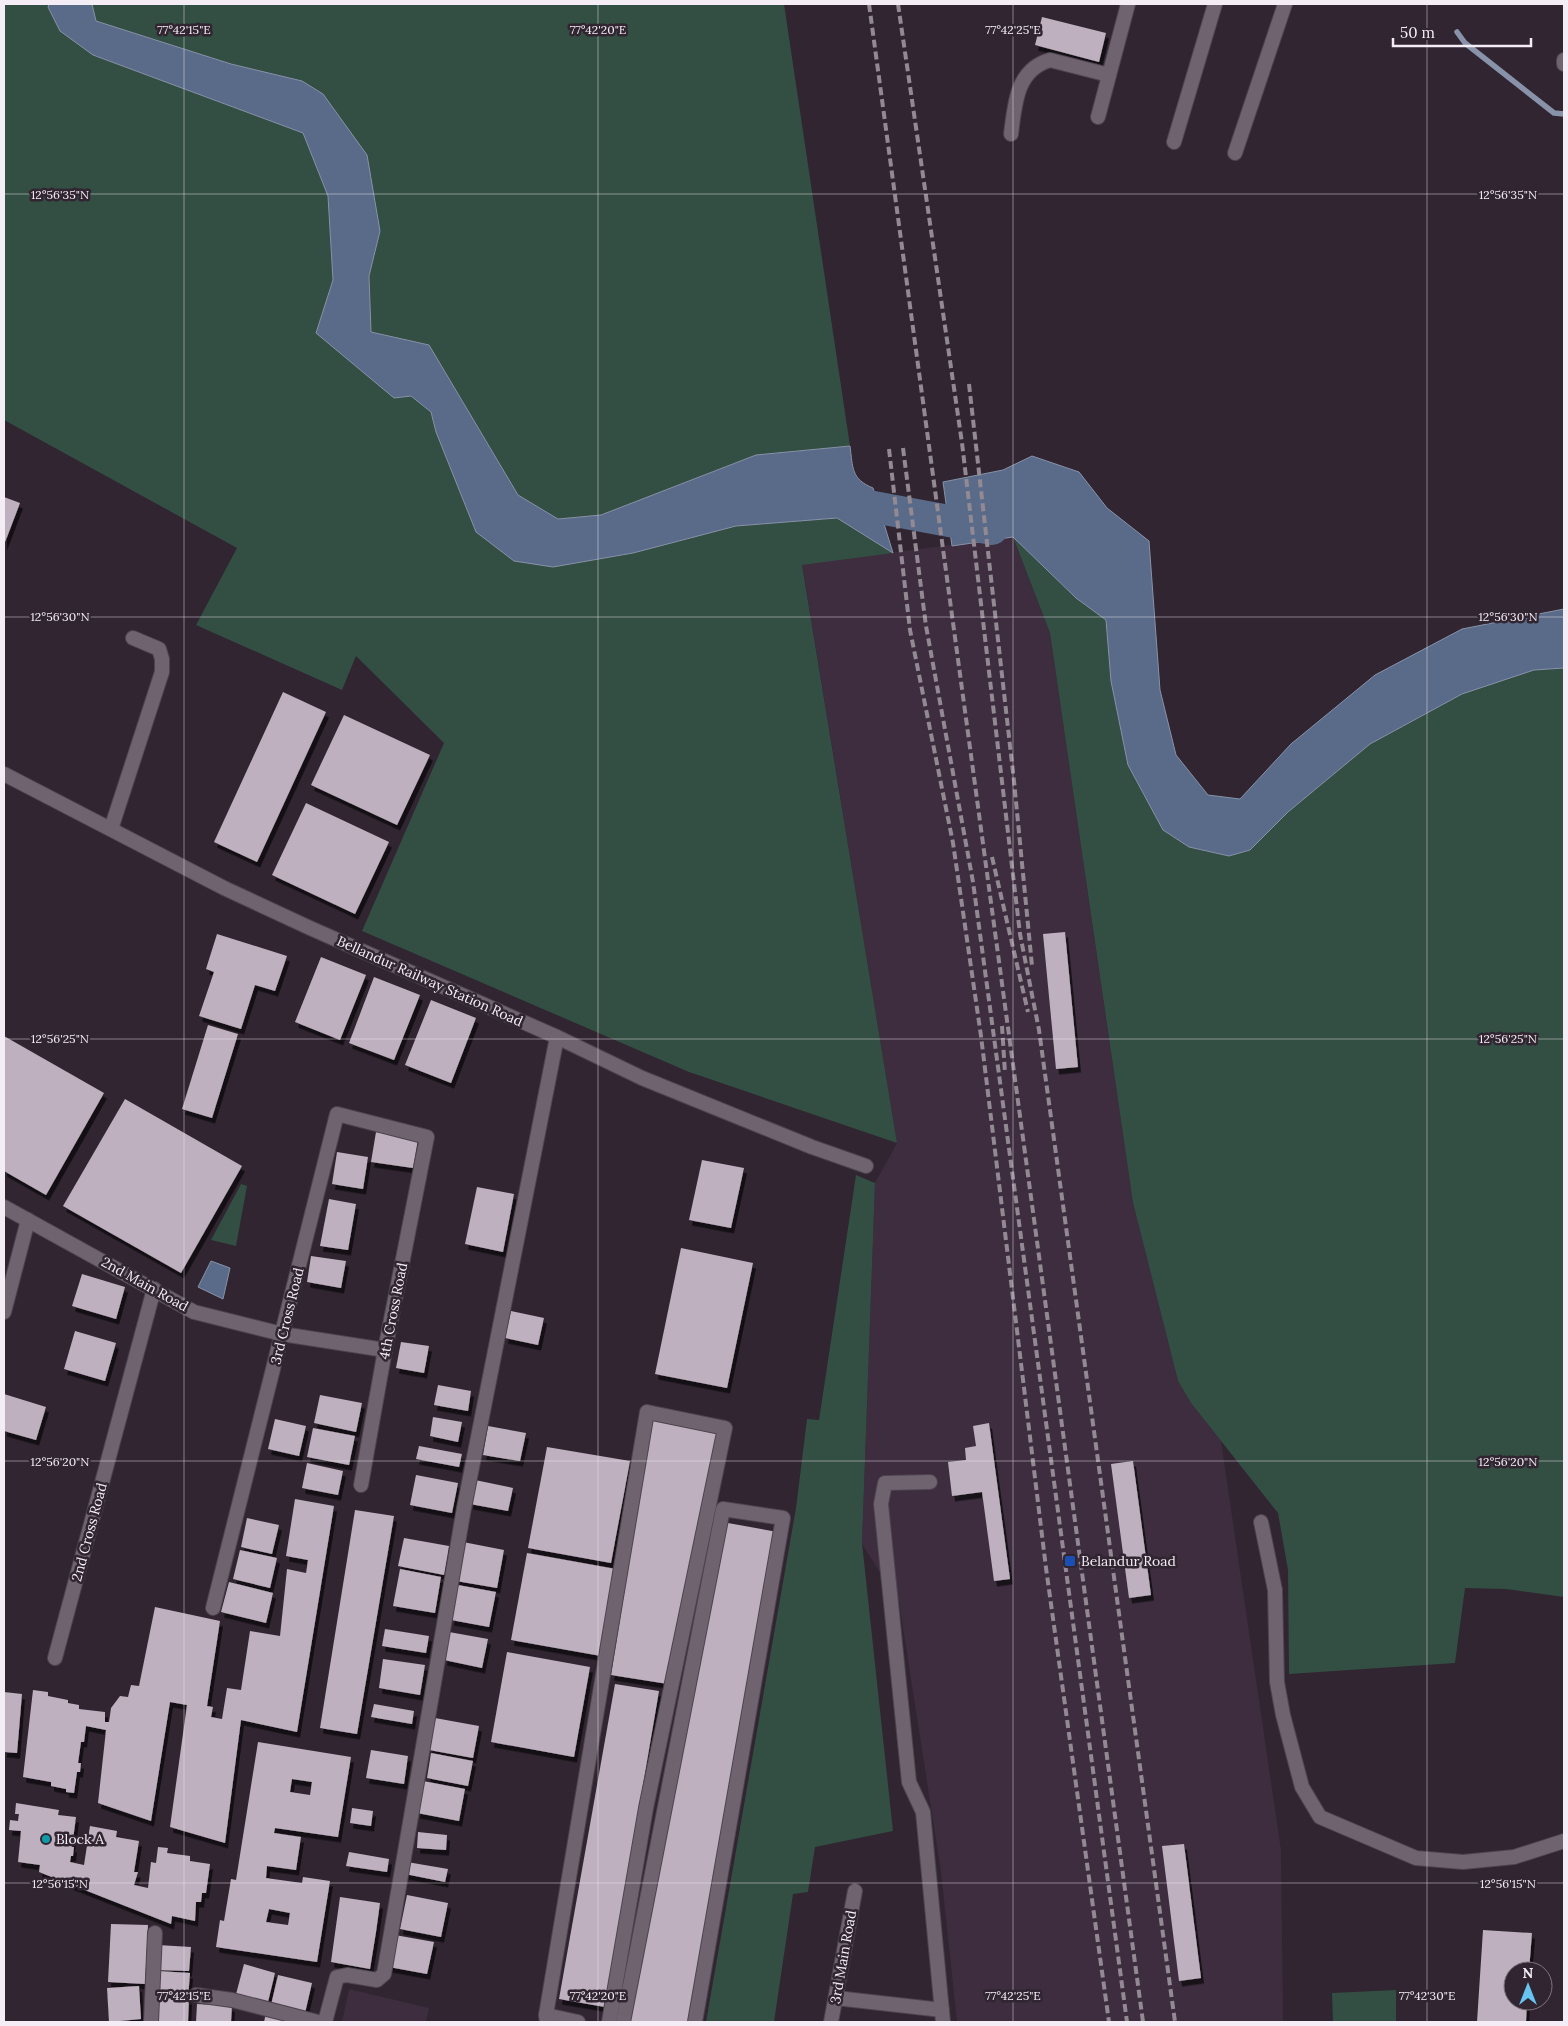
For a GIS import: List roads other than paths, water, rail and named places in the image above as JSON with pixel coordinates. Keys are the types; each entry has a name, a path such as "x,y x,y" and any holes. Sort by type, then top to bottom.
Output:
{"street":[{"path":"1098,117 1128,4"},
{"path":"1174,142 1215,4"},
{"path":"1235,153 1285,4"},
{"path":"1012,134 1015,101 1023,79 1033,68 1042,62 1050,60 1109,75"},
{"path":"111,829 162,672 162,659 158,649 133,638"},
{"name":"Bellandur Railway Station Road","path":"4,774 224,888 301,924 557,1037 642,1078 812,1147 866,1166"},
{"path":"325,2022 338,1976 347,1975 376,1980 384,1974 464,1508 557,1037"},
{"name":"3rd Cross Road","path":"213,1608 337,1114 427,1137"},
{"name":"4th Cross Road","path":"361,1485 385,1350 427,1137"},
{"name":"2nd Main Road","path":"4,1207 194,1312 282,1334 385,1350"},
{"path":"4,1312 28,1220"},
{"name":"2nd Cross Road","path":"55,1658 154,1289"},
{"path":"578,2022 546,2019 647,1412 726,1428 646,1808 609,2022"},
{"path":"836,1998 943,2016 923,1812 909,1782 882,1504 885,1483 930,1482"},
{"path":"624,2022 723,1508 783,1518 695,2022"},
{"path":"1261,1522 1275,1590 1277,1682 1283,1715 1302,1787 1320,1818 1416,1858 1463,1862 1514,1857 1564,1841"},
{"name":"3rd Main Road","path":"831,2022 855,1891"},
{"path":"151,2022 155,1933"},
{"path":"196,1995 232,2000 318,2022"}],"water":[{"path":"49,4 92,4 96,21 231,64 302,81 323,94 367,155 380,231 369,276 371,332 429,345 518,495 558,519 601,515 756,455 850,446 854,472 861,481 873,488 893,553 837,518 736,526 633,553 553,567 514,561 476,532 436,432 431,412 411,396 394,398 316,333 333,280 328,196 303,133 93,55 60,31 48,7"},
{"path":"1032,456 1079,472 1107,508 1149,541 1160,690 1176,755 1208,795 1240,799 1291,744 1375,675 1462,629 1564,609 1564,668 1534,670 1462,694 1370,744 1288,812 1250,850 1229,856 1189,847 1163,830 1128,765 1111,681 1106,620 1076,598 1013,537 952,546 943,482 1003,470"},
{"path":"211,1261 230,1268 223,1299 198,1287"}],"waterway":[{"path":"1457,32 1465,43 1554,113 1564,114"},
{"path":"836,500 992,529"}],"railway":[{"path":"869,4 1143,2022"},
{"path":"898,4 962,443 1020,934 1039,1030 1175,2022"},
{"path":"969,384 1014,781 1032,966"},
{"path":"903,448 926,626 973,882 1127,2022"},
{"path":"889,449 910,630 953,843 981,1036 1046,1568 1109,2022"},
{"path":"992,857 1028,1012"},
{"path":"1002,1026 1005,1073"}],"place":[{"name":"Belandur Road","path":"1070,1561"},
{"name":"Block A","path":"46,1839"}]}
